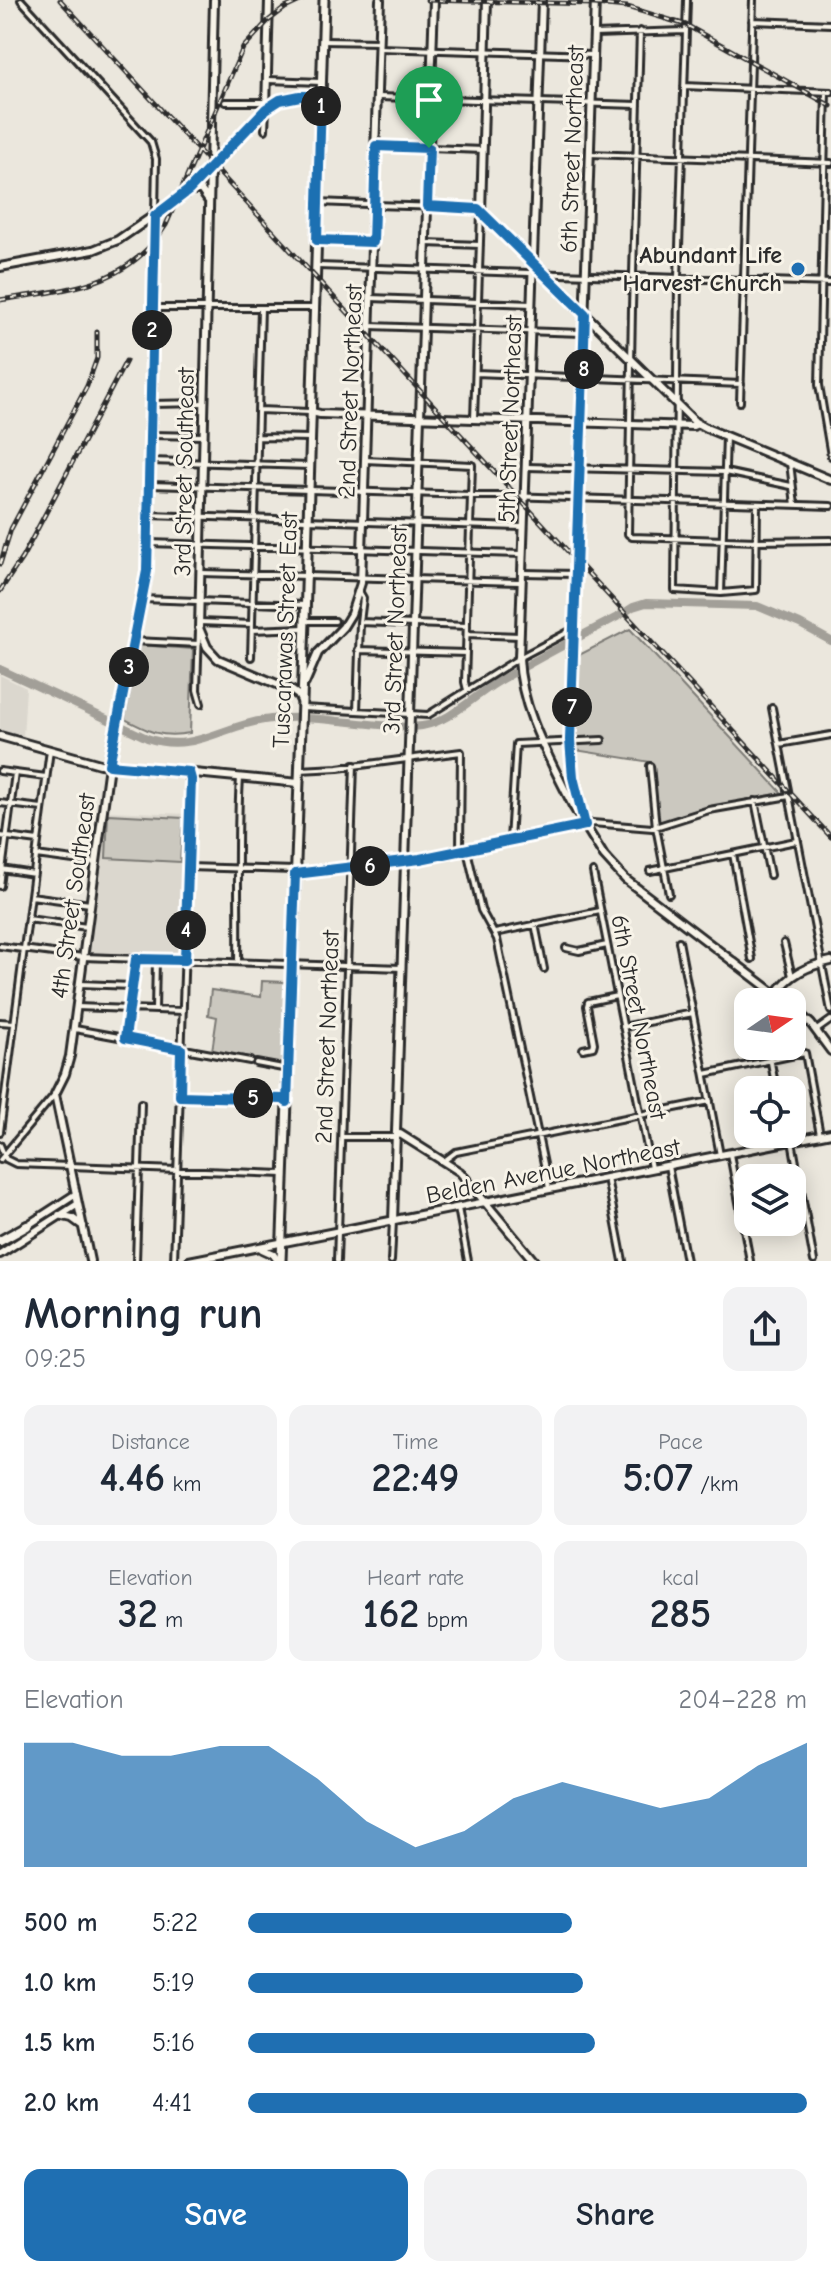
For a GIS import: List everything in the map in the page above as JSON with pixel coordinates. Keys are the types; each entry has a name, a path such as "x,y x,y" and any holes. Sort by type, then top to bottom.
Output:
{"highway":[{"path":"0,1243 27,1226"}],"main road":[{"name":"Tuscarawas Street East","path":"280,1261 302,730 324,0"}],"street":[{"name":"4th Street Southeast","path":"21,0 146,135 156,159 147,571 109,765 69,1062 55,1094"},
{"name":"3rd Street Southeast","path":"201,704 197,690 214,0"},
{"path":"265,130 269,0"},
{"name":"2nd Street Northeast","path":"303,690 315,658 346,622 359,591 361,577 373,242 370,204 376,146 380,0"},
{"name":"3rd Street Northeast","path":"391,1261 434,0"},
{"path":"474,419 487,0"},
{"name":"5th Street Northeast","path":"542,0 519,660 528,709 579,819 604,856 625,879 768,988"},
{"name":"6th Street Northeast","path":"585,825 573,777 570,740 595,0"},
{"path":"687,0 678,278 675,590 721,593 756,590 757,504"},
{"path":"740,402 753,0"},
{"path":"752,21 831,24"},
{"path":"640,31 628,534 632,537 757,541 831,540"},
{"path":"594,34 685,31"},
{"path":"323,41 432,50 593,55"},
{"path":"267,80 321,82"},
{"path":"684,86 828,92 823,163 819,385 831,456"},
{"path":"225,102 266,106 287,98 321,96"},
{"path":"378,97 638,105"},
{"path":"0,267 103,247 118,240 189,190 266,106"},
{"path":"376,146 483,150"},
{"path":"590,154 831,163"},
{"path":"189,190 201,190 208,200"},
{"path":"318,202 475,208 698,424 831,480"},
{"path":"317,240 373,242"},
{"path":"426,243 480,245"},
{"path":"316,266 831,283"},
{"path":"371,298 531,304"},
{"path":"152,308 315,308"},
{"path":"251,657 261,308"},
{"path":"370,326 584,333"},
{"path":"476,373 741,384"},
{"path":"151,404 204,403"},
{"path":"258,410 582,423 698,424"},
{"path":"150,435 204,436"},
{"path":"721,593 726,436"},
{"path":"258,437 311,438"},
{"path":"365,460 472,465 467,690"},
{"path":"150,461 310,466"},
{"path":"790,463 795,505"},
{"path":"527,467 725,472 791,486"},
{"path":"150,485 831,506"},
{"path":"149,515 525,527"},
{"path":"148,543 524,555"},
{"path":"201,573 523,582"},
{"path":"523,573 576,574"},
{"name":"2nd Street Northeast","path":"357,711 363,598 359,591"},
{"path":"142,599 306,605"},
{"path":"335,621 252,627 199,625 205,644 218,659 291,690 298,695 302,708 410,716 434,712 574,630"},
{"path":"360,622 467,626"},
{"path":"467,634 521,636"},
{"path":"134,641 199,644"},
{"path":"358,650 466,653"},
{"path":"772,708 831,1011"},
{"path":"779,744 831,735"},
{"path":"0,736 100,764 299,783"},
{"path":"510,840 516,744 602,740"},
{"path":"0,1132 50,750"},
{"path":"299,770 462,753 460,851"},
{"name":"2nd Street Northeast","path":"337,1261 354,765"},
{"path":"650,766 656,827 669,894"},
{"path":"0,771 46,777"},
{"path":"174,1261 189,772"},
{"path":"0,886 3,836 15,773"},
{"path":"238,962 240,869 237,825 240,778"},
{"path":"188,867 295,872 405,862 598,823 656,827 709,810 789,796"},
{"path":"755,801 770,875"},
{"path":"0,803 42,808"},
{"path":"3,836 38,841"},
{"path":"650,871 798,841"},
{"path":"467,850 481,910 495,933 549,1190"},
{"path":"733,854 752,959"},
{"path":"36,855 96,863"},
{"path":"1,869 34,874"},
{"name":"6th Street Northeast","path":"593,872 651,1169"},
{"path":"31,896 90,904"},
{"path":"495,933 600,911"},
{"path":"28,919 87,927"},
{"path":"535,924 544,969"},
{"path":"679,941 720,1156"},
{"path":"784,943 792,976"},
{"path":"566,948 579,951 607,945"},
{"path":"0,946 83,957 402,968"},
{"path":"125,1038 136,959"},
{"path":"155,1010 156,959"},
{"path":"781,988 792,976 808,967 831,961"},
{"path":"80,984 132,986"},
{"path":"583,1049 593,1047 594,1043 588,1002 617,996"},
{"path":"77,1007 183,1011"},
{"path":"623,1027 693,1013"},
{"path":"806,1020 831,1051"},
{"path":"817,1031 831,1020"},
{"path":"0,1022 14,1023"},
{"path":"74,1028 288,1069"},
{"path":"806,1058 821,1136"},
{"path":"705,1074 771,1060 774,1076"},
{"path":"2,1158 55,1094"},
{"path":"55,1094 90,1261"},
{"path":"180,1096 283,1099 287,1102"},
{"path":"444,1161 456,1152 710,1101"},
{"path":"136,1261 141,1103"},
{"name":"Belden Avenue Northeast","path":"806,1139 831,1133"},
{"path":"342,1137 392,1138 400,1134 444,1161 460,1172 534,1261"},
{"path":"0,1145 2,1158"},
{"name":"Belden Avenue Northeast","path":"189,1261 228,1258 281,1243 760,1148"},
{"path":"792,1148 814,1261"},
{"path":"730,1154 750,1261"},
{"path":"2,1158 16,1164 285,1174"},
{"path":"668,1166 686,1261"},
{"path":"607,1178 623,1261"},
{"path":"27,1226 76,1194"},
{"path":"0,1254 78,1204"},
{"path":"458,1208 468,1261"},
{"path":"59,1215 72,1218 83,1226"},
{"path":"258,1248 268,1250 280,1261"}],"shaded area":[{"path":"630,629 782,793 704,808 659,822 651,762 575,750 577,656"},
{"path":"139,645 193,649 190,733 156,733 125,719"},
{"path":"0,675 26,688 23,738 0,732"},
{"path":"106,811 187,814 182,956 87,954"},
{"path":"108,814 183,818 180,862 106,858"},
{"path":"262,981 286,982 283,1065 212,1051 217,1017 208,1015 211,990 261,997"}],"waterway":[{"path":"0,669 147,738 178,743 278,718 406,727 432,724 526,666 633,607 646,603 757,606 831,641"}],"railway":[{"path":"60,0 831,837"},
{"path":"0,300 93,282 114,274 150,246 166,225 243,48 268,21 302,0"},
{"path":"427,0 627,7 686,25 831,106"},
{"path":"0,564 11,529 87,386 97,358 97,332"},
{"path":"0,591 22,558 126,361"}],"place":[{"name":"Abundant Life Harvest Church","path":"798,269"}],"route":[{"path":"321,96 317,240 373,242 376,146 429,148 427,206 478,209 585,314 570,740 573,777 585,825 420,859 295,874 287,1102 283,1099 180,1096 181,1049 125,1038 136,959 185,960 191,779 189,772 109,765 147,571 155,216 189,190 262,112 287,98 321,96"}]}
